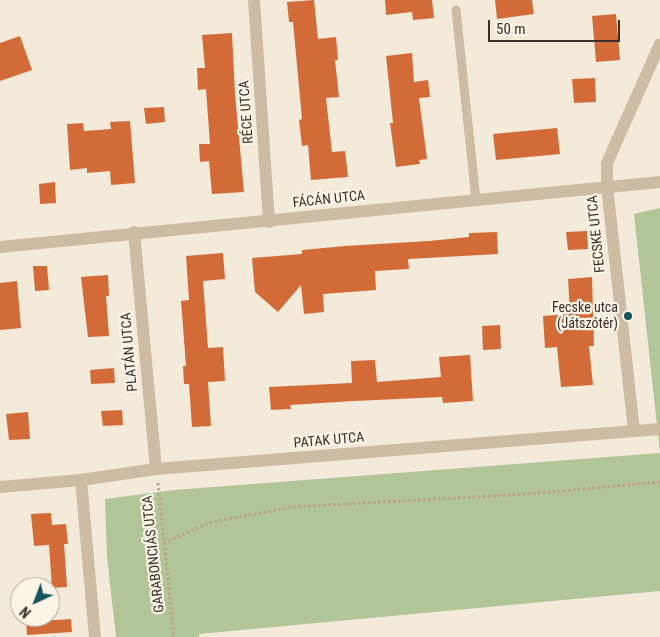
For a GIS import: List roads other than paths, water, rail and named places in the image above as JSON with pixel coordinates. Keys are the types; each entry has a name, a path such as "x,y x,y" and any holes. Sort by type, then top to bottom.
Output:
{"street":[{"name":"RÉCE UTCA","path":"254,0 270,222"},
{"name":"FECSKE UTCA","path":"634,431 607,186 607,163 660,44"},
{"name":"FÁCÁN UTCA","path":"0,247 134,232 270,222 660,182"},
{"name":"PLATÁN UTCA","path":"134,232 156,469"},
{"name":"PATAK UTCA","path":"0,487 80,480 156,469 660,429"},
{"path":"80,480 95,637"}],"lane":[{"path":"456,10 476,200"}],"place":[{"name":"Fecske utca (Játszótér)","path":"628,316"}]}
